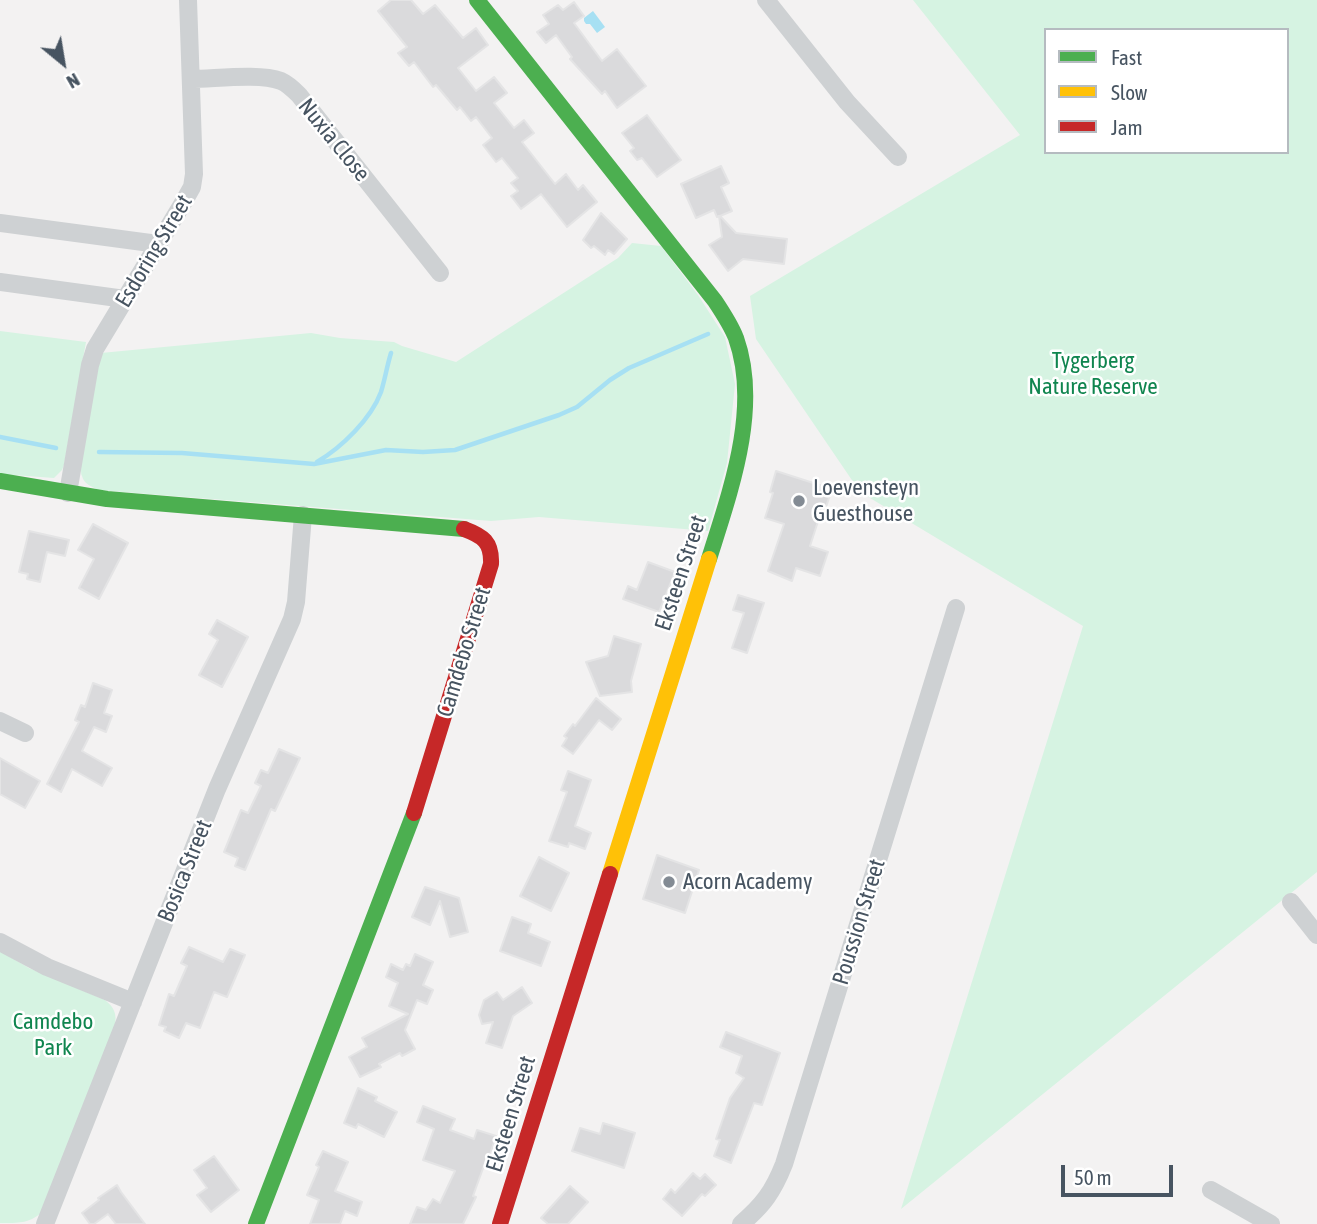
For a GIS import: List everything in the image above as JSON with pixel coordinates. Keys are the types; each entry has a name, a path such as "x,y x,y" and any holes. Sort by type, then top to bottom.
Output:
{"street":[{"name":"Esdoring Street","path":"68,493 95,349 192,187 194,150 188,0"},
{"name":"Eksteen Street","path":"477,0 715,301 736,338 743,365 746,394 741,442 732,486 500,1224"},
{"path":"766,0 847,102 898,158"},
{"name":"Nuxia Close","path":"191,79 266,78 290,86 440,274"},
{"path":"0,223 158,244"},
{"path":"0,282 125,299"},
{"name":"Camdebo Street","path":"0,481 107,499 463,529 484,538 490,549 492,559 468,643 414,811 256,1224"},
{"name":"Bosica Street","path":"46,1224 217,789 292,619 296,602 303,515"},
{"name":"Poussion Street","path":"741,1224 768,1198 784,1164 956,608"},
{"path":"0,721 25,733"},
{"path":"1291,902 1317,935"},
{"path":"0,942 47,967 133,1002"},
{"path":"1211,1190 1271,1224"}],"green space":[{"name":"Tygerberg Nature Reserve","path":"913,0 1317,0 1317,872 901,1209 1083,626 860,492 756,339 750,296 1020,135"},
{"path":"632,243 661,246 725,337 735,384 727,463 708,531 539,517 491,521 98,490 83,479 81,467 85,436 101,353 311,333 394,342 456,362 618,258"},
{"path":"0,331 86,342 64,465 54,478 0,474"},
{"name":"Camdebo Park","path":"0,951 29,968 105,1000 113,1008 116,1017 40,1214 31,1220 16,1223 0,1223"}],"water":[{"path":"593,11 605,27 597,33 584,21"}],"building":[{"path":"391,0 411,0 423,14 435,5 463,38 476,28 488,45 458,68 476,91 494,77 507,93 494,103 514,128 524,120 534,133 522,142 555,184 566,174 578,190 583,185 597,202 567,227 541,194 521,209 511,196 518,191 511,183 518,178 502,158 496,162 483,145 492,138 476,117 471,121 460,107 457,110 436,85 433,87 414,62 409,66 398,53 407,47 378,11"},
{"path":"574,2 584,16 574,23 602,61 617,49 646,86 617,108 605,91 602,94 570,59 572,57 556,35 546,43 537,32 549,24 543,15 558,5 563,10"},
{"path":"647,115 681,160 657,177 642,158 637,160 630,151 634,148 622,133"},
{"path":"721,166 729,183 721,187 732,211 720,216 736,233 787,239 784,264 743,259 728,271 709,245 722,237 719,216 717,217 714,210 696,218 681,184"},
{"path":"601,213 627,239 614,254 608,250 605,255 594,246 591,248 583,240"},
{"path":"776,471 832,489 825,510 822,509 810,546 828,552 820,576 796,568 792,581 768,571 784,524 765,518"},
{"path":"93,524 128,543 99,599 79,588 94,559 78,550"},
{"path":"29,531 69,540 65,556 47,552 40,582 27,579 28,574 19,572"},
{"path":"648,562 675,572 659,612 623,599 628,586 637,590"},
{"path":"738,595 764,603 747,653 732,648 744,613 733,610"},
{"path":"217,620 248,637 222,687 199,675 218,640 209,634"},
{"path":"614,636 641,644 631,681 632,692 600,696 586,662 608,656"},
{"path":"93,683 112,690 104,713 112,716 106,732 94,727 82,751 112,768 102,786 72,769 61,792 47,784 79,722 75,720 81,705 85,707"},
{"path":"596,698 621,719 612,730 599,720 573,754 562,746 567,738 564,736"},
{"path":"279,749 300,758 275,811 271,809 245,870 235,866 238,858 224,852 241,810 248,813 261,786 255,783 261,770 268,773"},
{"path":"0,758 40,781 25,808 0,794"},
{"path":"568,771 591,780 575,826 591,833 585,849 569,843 568,847 549,841 567,792 561,790"},
{"name":"Acorn Academy","path":"657,855 699,870 685,913 643,899"},
{"path":"539,857 569,873 551,911 520,896"},
{"path":"425,887 459,898 468,932 450,937 440,901 430,925 412,917"},
{"path":"512,917 531,924 528,933 550,942 541,966 500,951"},
{"path":"189,947 223,962 230,949 245,955 227,997 214,992 200,1028 186,1023 179,1038 164,1031 166,1027 159,1025 169,994 174,996 187,966 181,963"},
{"path":"415,954 433,962 423,985 433,990 427,1004 417,1000 405,1030 415,1049 402,1056 400,1053 379,1064 381,1067 360,1077 349,1057 367,1047 362,1038 408,1014 389,1006 398,983 386,977 391,964 403,970 406,964 410,966"},
{"path":"522,987 532,1003 513,1016 502,1048 486,1043 493,1022 482,1024 479,1015 484,1000 497,992 503,1000"},
{"path":"726,1032 780,1053 762,1105 754,1103 731,1163 714,1156 720,1140 716,1139 730,1098 744,1078 736,1073 742,1056 720,1047"},
{"path":"358,1088 377,1097 375,1101 397,1112 384,1137 358,1124 356,1128 344,1123"},
{"path":"423,1106 455,1119 450,1130 474,1139 477,1130 496,1136 473,1196 476,1197 463,1224 410,1224 417,1207 426,1210 433,1199 440,1203 455,1171 423,1160 434,1129 417,1122"},
{"path":"603,1123 635,1133 624,1168 572,1151 580,1128 600,1134"},
{"path":"323,1151 348,1162 335,1191 362,1202 357,1216 345,1211 340,1224 310,1224 319,1200 307,1195"},
{"path":"214,1156 239,1190 211,1212 197,1195 207,1188 194,1170"},
{"path":"693,1173 700,1179 705,1174 716,1185 705,1196 702,1194 682,1216 663,1199 671,1189 675,1193"},
{"path":"117,1185 145,1224 116,1224 108,1214 90,1224 82,1213"},
{"path":"570,1186 588,1202 568,1224 548,1224 541,1218"}],"waterway":[{"path":"99,452 182,453 314,464 386,450 455,450 577,407 629,368 708,334"},
{"path":"317,462 346,440 370,412 381,392 391,353"},
{"path":"0,437 56,448"}],"traffic: fast":[{"path":"477,0 715,301 736,338 743,365 744,421 726,506 709,559"},
{"path":"0,481 107,499 464,529"},
{"path":"256,1224 414,813"}],"traffic: slow":[{"path":"610,874 709,559"}],"traffic: jam":[{"path":"414,813 491,564 490,550 485,541 464,529"},
{"path":"500,1224 610,874"}],"place":[{"name":"Loevensteyn Guesthouse","path":"799,501"},
{"name":"Acorn Academy","path":"669,882"}]}
